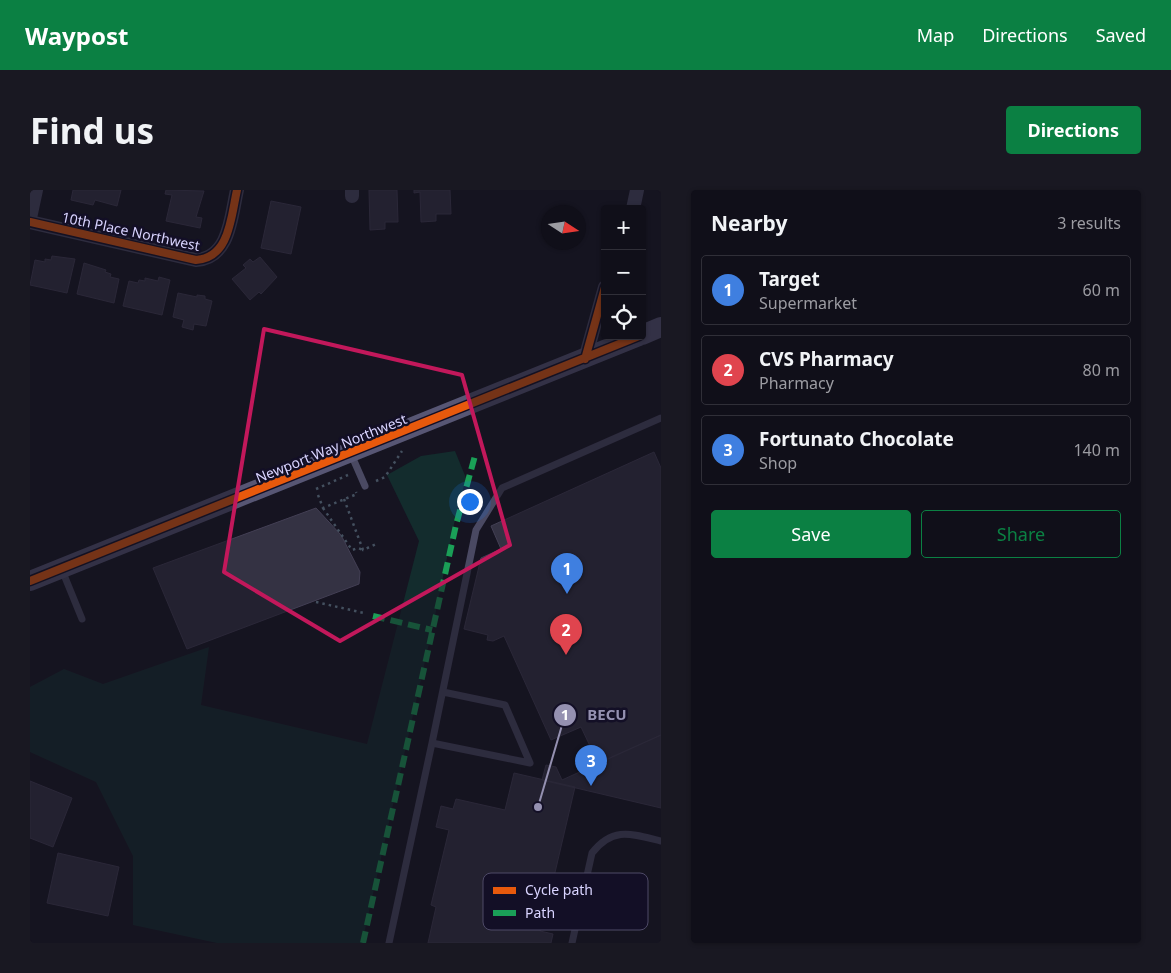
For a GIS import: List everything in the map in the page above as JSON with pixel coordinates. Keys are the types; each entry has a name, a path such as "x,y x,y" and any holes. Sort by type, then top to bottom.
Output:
{"street":[{"path":"30,220 36,190"},
{"name":"10th Place Northwest","path":"30,220 196,260 211,258 222,247 237,190"},
{"path":"634,205 638,190"},
{"path":"585,359 603,295"},
{"name":"Newport Way Northwest","path":"646,334 661,327"},
{"name":"Newport Way Northwest","path":"30,581 355,462 631,340"}],"lane":[{"path":"389,943 476,530 502,488 661,419"},
{"path":"355,462 365,486"},
{"path":"61,569 82,619"},
{"path":"432,743 530,763 505,706 443,692"},
{"path":"588,873 592,853 601,842 617,834 633,834 661,841"},
{"path":"572,943 575,930"}],"path":[{"path":"376,481 385,478 404,448"},
{"path":"316,489 355,462"},
{"path":"323,508 356,494 355,491 358,490"},
{"path":"318,495 323,508 352,550 358,548 363,550 376,544"},
{"path":"344,499 363,550"},
{"path":"316,602 364,613"}],"highlighted area":[{"path":"264,329 462,375 510,545 340,641 224,572"}],"green space":[{"path":"455,451 466,478 454,524 362,943 217,943 133,925 133,856 96,782 30,752 30,687 64,669 103,684 209,647 201,705 367,744 419,541 387,475 421,456"}],"building":[{"path":"73,190 121,190 117,206 95,200 93,205 71,200"},
{"path":"166,190 204,191 196,217 202,218 200,228 166,221 172,195 165,194"},
{"path":"369,190 397,190 398,222 385,222 385,229 370,230"},
{"path":"414,190 450,190 451,214 436,214 436,221 421,222 420,192 414,193"},
{"path":"271,201 301,207 291,254 261,248"},
{"path":"52,256 75,259 67,293 30,285 35,260 45,262 45,259 51,260"},
{"path":"260,257 277,277 261,294 259,292 250,300 232,279 246,268 243,265 250,259 253,262"},
{"path":"84,263 106,270 105,272 111,274 110,277 119,279 114,303 77,294"},
{"path":"159,277 170,280 162,315 123,306 129,281 138,283 139,280 145,281 145,278 158,281"},
{"path":"178,293 197,297 197,295 205,296 205,299 212,301 206,326 194,324 193,330 182,327 184,320 173,317"},
{"path":"654,452 661,468 661,735 598,763 581,727 551,740 504,636 493,641 487,640 488,635 464,629 481,558 501,549 491,526"},
{"path":"316,508 341,535 360,572 359,584 187,649 153,568"},
{"path":"661,735 661,808 542,780 546,765 556,767 562,780"},
{"path":"514,773 575,787 555,873 483,873 483,930 540,930 553,934 551,943 428,943 436,907 431,905 449,830 436,827 441,806 453,809 456,799 505,810"},
{"path":"30,781 72,798 53,847 30,838"},
{"path":"58,853 119,867 108,916 47,903"}],"marked path":[{"path":"363,943 456,525 476,452"},
{"path":"373,616 432,630"}],"cycle path":[{"path":"30,222 196,260 216,252 222,244 227,234 237,190"},
{"path":"585,359 603,295"},
{"path":"30,581 629,340"}],"place":[{"name":"Target","path":"567,594"},
{"name":"CVS Pharmacy","path":"566,655"},
{"name":"Fortunato Chocolate","path":"591,786"},
{"name":"BECU","path":"538,807"}]}
